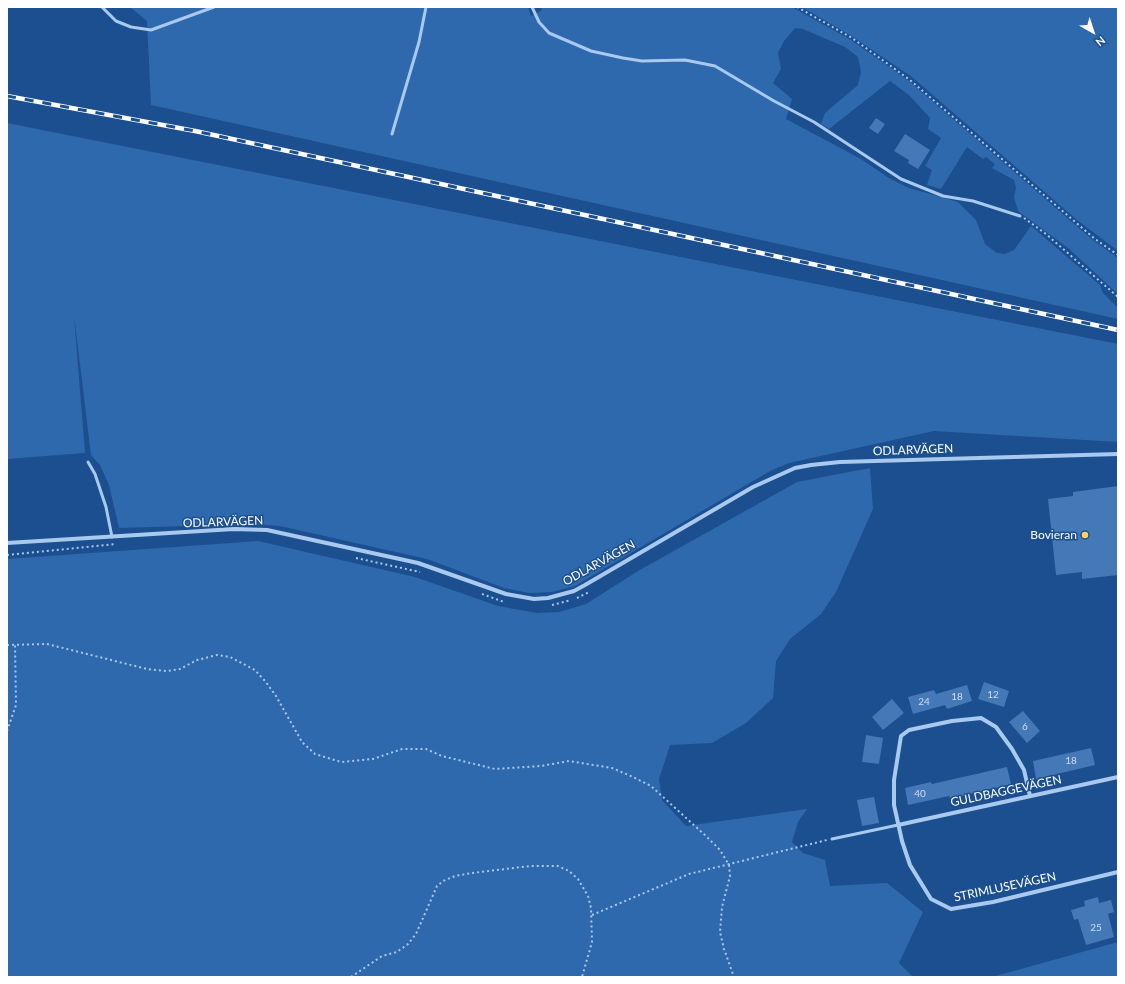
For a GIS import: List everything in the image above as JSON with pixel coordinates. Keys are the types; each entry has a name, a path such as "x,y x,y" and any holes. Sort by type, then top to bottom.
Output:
{"street":[{"name":"ODLARVÄGEN","path":"7,543 234,529 267,530 418,563 506,594 534,599 548,598 580,588 753,487 795,468 840,462 1118,454"},
{"name":"STRIMLUSEVÄGEN","path":"1030,796 1024,770 1012,749 996,727 981,718 952,721 909,730 901,736 894,780 894,806 910,865 931,899 951,909 994,902 1118,872"},
{"name":"GULDBAGGEVÄGEN","path":"898,825 1118,777"}],"lane":[{"path":"102,7 116,21 131,27 151,30 214,7"},
{"path":"392,134 418,42 426,7"},
{"path":"532,7 539,22 549,33 591,51 642,61 685,60 715,66 774,101 814,122 901,179 943,196 973,201 1020,216"},
{"path":"88,462 95,474 106,507 112,537"},
{"path":"832,839 898,825"}],"path":[{"path":"797,7 852,38 910,80 1085,230 1118,255"},
{"path":"1020,216 1046,234 1118,298"},
{"path":"7,555 117,544"},
{"path":"351,557 421,572"},
{"path":"550,605 581,597 594,589"},
{"path":"480,593 508,602"},
{"path":"7,730 16,705 15,644"},
{"path":"7,645 47,644 147,669 167,671 180,668 197,660 217,655 230,656 255,670 265,681 276,696 302,742 315,754 341,762 373,759 402,750 415,748 426,749 449,758 495,769 541,766 569,761 612,768 650,786 707,836 720,850 729,865 730,876 722,907 720,932 724,950 734,977"},
{"path":"592,915 688,874 832,839"},
{"path":"350,977 382,956 397,952 408,944 416,934 437,886 443,881 455,876 530,866 558,866 569,871 578,879 588,896 592,915 592,942 582,977"}],"shaded area":[{"path":"130,7 528,7 531,16 541,11 542,7 792,7 851,40 909,81 1094,241 1118,258 1118,294 1068,248 1018,211 1014,197 1016,188 1014,180 992,168 995,164 986,157 983,159 967,147 941,189 927,185 932,170 925,166 941,138 928,129 930,118 909,95 890,81 829,129 821,124 825,113 858,85 861,72 858,57 845,47 803,29 795,28 784,41 778,53 781,69 773,83 792,99 786,119 861,159 889,178 909,188 958,202 976,220 985,244 997,253 1005,254 1014,250 1031,226 1100,285 1103,293 1118,308 1118,319 151,105 147,21"},
{"path":"802,7 1118,7 1118,251 1077,220 912,77 853,37"},
{"path":"7,123 1118,344 1118,442 934,431 789,463 770,471 575,586 552,592 529,593 504,588 427,559 280,526 253,524 119,528 109,485 100,465 91,455 74,315 85,453 7,459"},
{"path":"870,468 873,509 836,592 821,614 790,639 776,661 773,698 746,723 712,743 670,745 659,779 662,800 686,826 807,809 798,822 792,842 803,853 825,860 830,886 887,883 923,912 899,963 913,977 7,977 7,559 258,541 415,577 498,606 537,613 559,612 586,604 638,571 797,482"},
{"path":"1118,942 1118,977 992,977"}],"building":[{"path":"876,118 885,124 878,134 869,128"},
{"path":"905,134 930,150 918,169 908,163 909,160 894,151"},
{"name":"Bovieran","path":"1118,486 1118,575 1082,579 1082,572 1056,575 1048,499 1073,496 1073,492"},
{"path":"984,682 1009,691 1004,707 978,699"},
{"path":"967,685 972,701 947,709 945,705 913,714 908,697 934,690 936,694"},
{"path":"892,699 904,713 883,730 872,717"},
{"path":"1023,711 1040,731 1027,743 1009,722"},
{"path":"866,735 883,738 879,764 862,762"},
{"path":"1091,748 1095,765 1036,779 1033,761"},
{"path":"1007,767 1011,784 958,797 950,798 949,796 908,805 905,788 931,782 932,784"},
{"path":"874,797 879,823 862,826 857,800"},
{"path":"1098,897 1099,903 1111,900 1114,912 1108,914 1114,937 1086,945 1078,919 1074,920 1071,910 1085,906 1084,901"}],"railway":[{"path":"7,96 195,131 1118,330"}],"place":[{"name":"Bovieran","path":"1085,535"}]}
